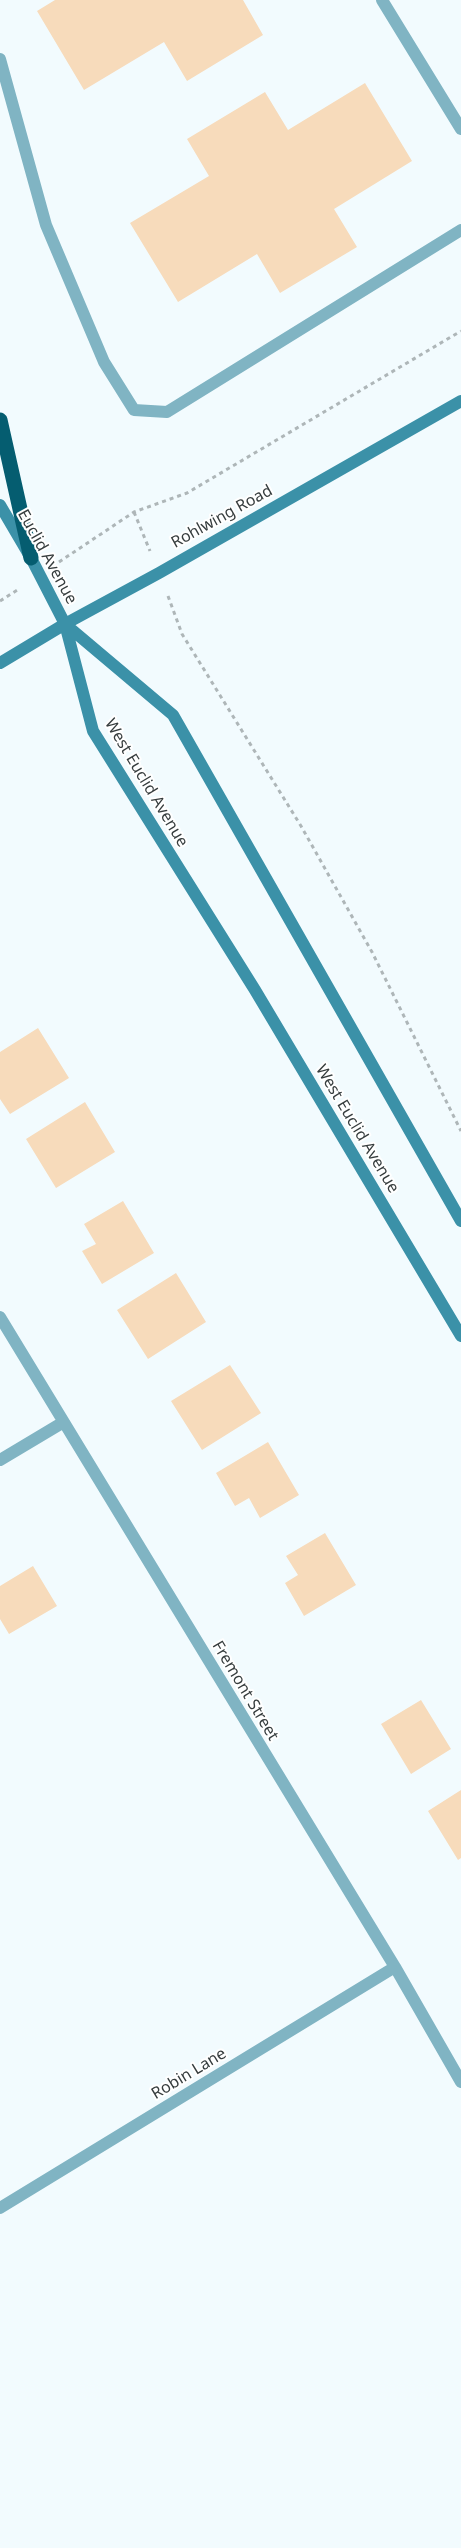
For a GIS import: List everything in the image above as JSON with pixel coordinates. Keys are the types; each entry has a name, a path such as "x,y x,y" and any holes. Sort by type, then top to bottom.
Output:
{"highway":[{"path":"0,420 31,558"}],"main road":[{"name":"Rohlwing Road","path":"0,663 65,624 159,573 461,401"},
{"name":"Euclid Avenue","path":"0,505 31,558 65,624"},
{"path":"65,624 173,715 461,1221"},
{"name":"West Euclid Avenue","path":"65,624 93,731 255,990 461,1336"}],"street":[{"path":"382,0 461,129"},
{"path":"0,59 46,225 104,362 134,410 167,412 461,230"},
{"name":"Fremont Street","path":"0,1317 62,1423 395,1967 461,2082"},
{"path":"0,1460 62,1423"},
{"name":"Robin Lane","path":"0,2208 395,1967"}],"path":[{"path":"0,601 134,512 187,492 461,331"},
{"path":"182,634 301,826 367,943 461,1131"}],"building":[{"path":"55,0 243,0 263,35 187,81 164,42 84,90 37,11"},
{"path":"365,83 412,161 334,209 357,247 280,293 257,254 178,302 130,223 209,176 187,139 265,92 288,130"},
{"path":"38,1028 69,1078 10,1114 0,1099 0,1052"},
{"path":"85,1102 115,1152 56,1188 26,1139"},
{"path":"123,1201 154,1253 102,1284 82,1251 96,1244 84,1224"},
{"path":"176,1273 206,1322 148,1359 117,1310"},
{"path":"230,1365 261,1413 202,1450 171,1401"},
{"path":"268,1442 299,1495 260,1518 249,1498 235,1506 216,1473"},
{"path":"325,1533 356,1585 304,1616 285,1583 298,1575 286,1556"},
{"path":"33,1566 57,1606 9,1634 0,1619 0,1586"},
{"path":"421,1700 451,1749 411,1774 381,1724"},
{"path":"461,1790 461,1858 458,1860 428,1811"}]}
